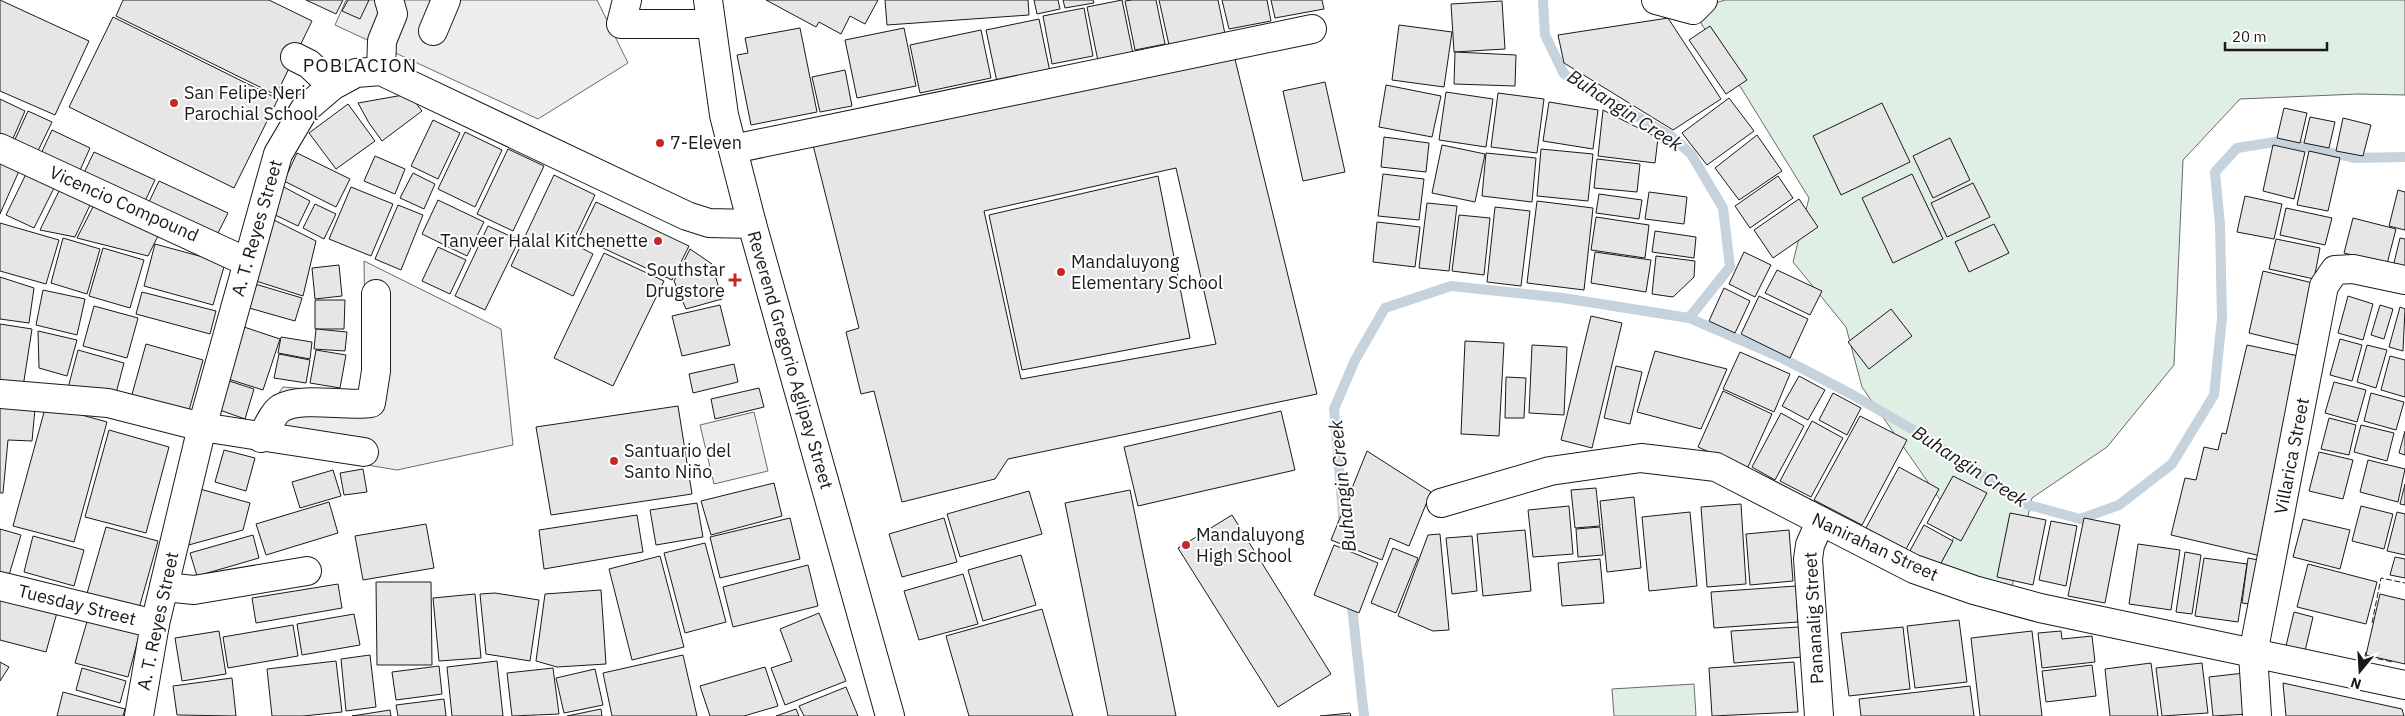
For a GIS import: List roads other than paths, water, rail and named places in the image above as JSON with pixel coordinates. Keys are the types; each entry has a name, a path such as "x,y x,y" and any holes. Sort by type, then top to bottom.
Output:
{"street":[{"path":"389,0 393,14 382,41 381,70 687,216 710,223 752,224"},
{"path":"433,31 446,0"},
{"path":"627,0 622,24 709,12"},
{"path":"1656,0 1693,10 1703,0"},
{"name":"Reverend Gregorio Aglipay Street","path":"709,12 724,115 752,224 890,716"},
{"path":"733,149 1312,29"},
{"path":"295,58 309,64 332,86"},
{"name":"A. T. Reyes Street","path":"138,716 155,624 202,427 278,154 304,110 332,86 356,73 381,70"},
{"name":"Vicencio Compound","path":"0,148 247,262"},
{"name":"Villarica Street","path":"2257,716 2253,654 2324,286 2335,270 2352,268 2405,280"},
{"path":"262,438 276,413 282,408 308,402 371,403 376,370 376,294"},
{"path":"0,394 108,403 202,427 262,438 364,452"},
{"name":"Nanirahan Street","path":"1441,503 1550,471 1641,458 1716,466 1820,522 1914,569 1974,590 2040,608 2253,654 2405,684"},
{"name":"Pananalig Street","path":"1819,716 1808,559 1810,545 1820,522"},
{"path":"164,587 194,590 307,571"},
{"name":"Tuesday Street","path":"0,586 155,624"}],"waterway":[{"name":"Buhangin Creek","path":"1543,0 1545,35 1564,74 1671,136 1691,154 1723,208 1730,267 1689,318"},
{"name":"Buhangin Creek","path":"1347,563 1334,409 1355,360 1385,308 1451,286 1563,298 1689,318 1782,358 1853,395 1915,431 2025,504 2080,519 2119,505 2172,464 2214,395 2222,318 2220,225 2215,172 2237,148 2281,141 2354,158 2405,157"},
{"name":"Buhangin Creek","path":"1351,598 1364,716"}],"place":[{"name":"San Felipe Neri Parochial School","path":"174,103"},
{"name":"7-Eleven","path":"660,143"},
{"name":"Tanveer Halal Kitchenette","path":"658,241"},
{"name":"Mandaluyong Elementary School","path":"1061,272"},
{"name":"Southstar Drugstore","path":"735,280"},
{"name":"Santuario del Santo Niño","path":"614,461"},
{"name":"Mandaluyong High School","path":"1186,545"}],"district":[{"name":"POBLACION","path":"360,65"}]}
